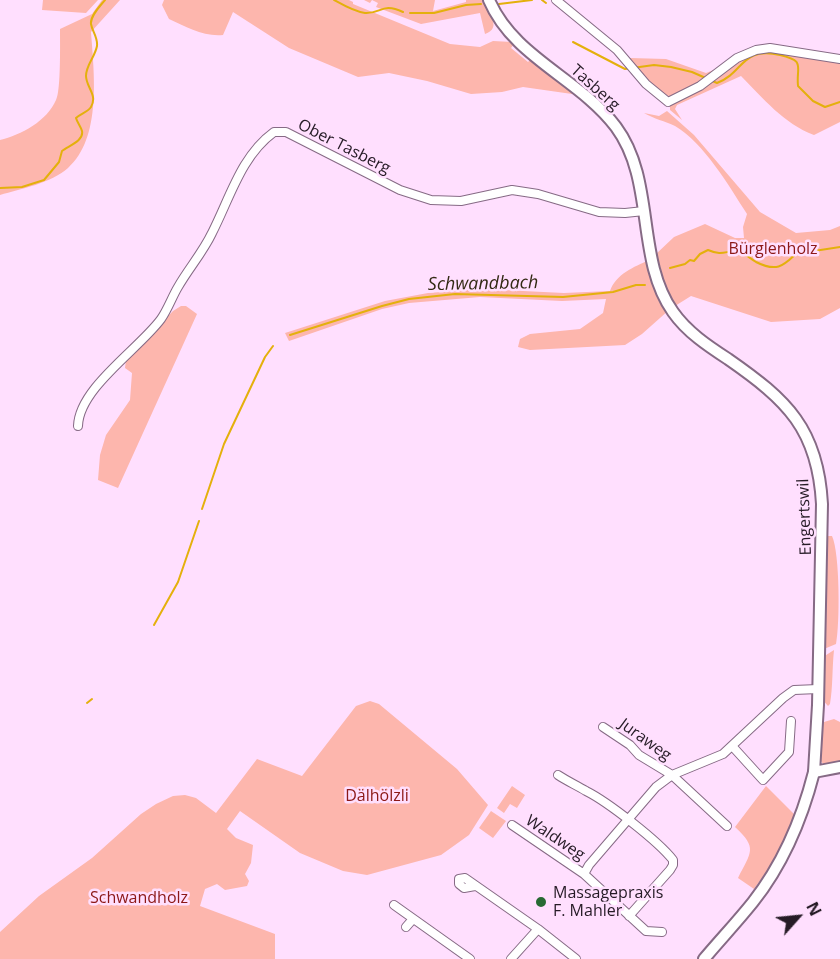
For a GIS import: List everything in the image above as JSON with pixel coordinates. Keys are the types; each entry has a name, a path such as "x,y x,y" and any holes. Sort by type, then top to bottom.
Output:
{"main road":[{"name":"Tasberg","path":"489,0 500,22 514,40 591,101 614,125 627,145 634,163 652,258 661,290"},
{"name":"Engertswil","path":"661,290 674,313 703,342 776,395 793,414 807,436 821,480 818,689 814,772 790,842 773,873 754,901 704,959"},
{"path":"814,772 840,767"}],"street":[{"path":"556,0 616,50 668,105 704,84 737,58 763,49 770,48 840,59"},
{"name":"Ober Tasberg","path":"78,426 82,406 162,317 177,288 206,245 247,160 274,132 286,132 400,190 431,200 461,201 512,189 538,194 599,212 644,211"},
{"path":"584,874 589,865 656,787 672,775 710,760 733,747 794,690 818,689"},
{"path":"733,747 763,780 789,752 791,721"},
{"name":"Juraweg","path":"603,727 630,745 639,755 672,775 727,826"},
{"path":"558,775 585,790 628,820 674,863 629,916"},
{"name":"Waldweg","path":"512,825 584,874 648,932 662,932"},
{"path":"475,886 538,929 576,959"},
{"path":"394,905 470,959"},
{"path":"406,927 413,919"},
{"path":"511,959 538,929"}],"green space":[{"path":"43,0 98,0 86,13 42,10"},
{"path":"102,0 120,0 91,32 93,104 91,123 79,155 68,168 53,178 0,195 0,140 16,135 32,126 52,108 59,87 60,29 92,14"},
{"path":"164,0 349,0 353,4 450,44 480,47 493,41 512,42 514,44 511,48 528,62 531,59 579,95 523,87 502,92 471,94 389,73 358,77 289,48 233,12 223,35 202,33 189,28 169,19 162,5"},
{"path":"372,0 435,0 433,11 466,2 466,0 483,0 494,24 493,28 485,34 480,13 421,24 376,7 378,3"},
{"path":"772,51 840,62 840,122 814,135 803,130 774,110 741,76 677,105 675,109 682,120 670,110 670,106 676,102 676,96 662,94 656,90 630,62 630,58 666,59 706,73 757,53"},
{"name":"Bürglenholz","path":"667,111 694,135 760,212 796,233 830,230 840,226 840,308 820,319 771,322 691,296 675,306 662,278 656,254 674,237 705,224 735,238 744,238 743,227 747,214 715,166 696,143 675,126 644,113 659,116"},
{"path":"649,260 669,310 642,334 625,345 530,350 518,347 520,339 530,334 580,329 603,313 606,299 562,301 480,297 409,303 382,309 289,341 285,333 385,301 428,293 482,289 564,293 610,291 621,276"},
{"path":"186,306 197,314 118,488 98,480 100,455 106,435 130,400 132,373 125,368 126,360 173,311"},
{"path":"825,536 832,536 835,545 839,606 836,644 824,649"},
{"path":"834,650 831,697 828,706 822,699 823,657"},
{"path":"370,701 379,704 457,769 488,805 469,835 441,855 367,875 343,871 300,853 240,811 227,829 236,838 253,845 251,863 245,874 249,881 247,886 225,890 217,884 205,889 200,906 275,934 275,959 0,959 0,932 39,896 92,858 141,814 173,796 185,795 196,798 216,813 257,759 302,776 356,706"},
{"path":"834,719 840,722 840,762 824,765 820,760 820,726"},
{"path":"512,786 525,795 517,808 510,804 504,813 497,808"},
{"path":"766,786 795,815 776,858 754,889 738,878 750,851 747,840 735,827"},
{"path":"491,811 506,821 493,838 479,828"}],"waterway":[{"path":"0,188 22,187 44,180 59,162 62,151 81,138 82,131 76,118 90,109 93,103 86,76 87,68 97,46 91,21 105,0"},
{"path":"334,0 361,12 370,13 386,8 403,12"},
{"path":"499,4 532,0"},
{"path":"542,0 546,3"},
{"path":"410,13 434,13 466,5 481,4"},
{"path":"573,42 625,69 654,65 671,67 692,72 717,83 726,79 750,57 767,53 780,55 797,62 798,86 813,101 825,107 840,102"},
{"name":"Schwandbach","path":"670,268 685,264 690,260 694,261 708,250 718,253 740,252 765,266 778,267 804,247 814,251 840,247"},
{"name":"Schwandbach","path":"290,335 409,299 455,294 563,297 613,292 636,285 645,285"},
{"name":"Schwandbach","path":"202,509 224,444 265,357 273,346"},
{"name":"Schwandbach","path":"154,625 178,582 199,521"},
{"name":"Schwandbach","path":"87,703 92,699"}],"place":[{"name":"Massagepraxis F. Mahler","path":"541,902"}],"park label":[{"name":"Dälhölzli","path":"377,796"},
{"name":"Schwandholz","path":"139,898"}]}
